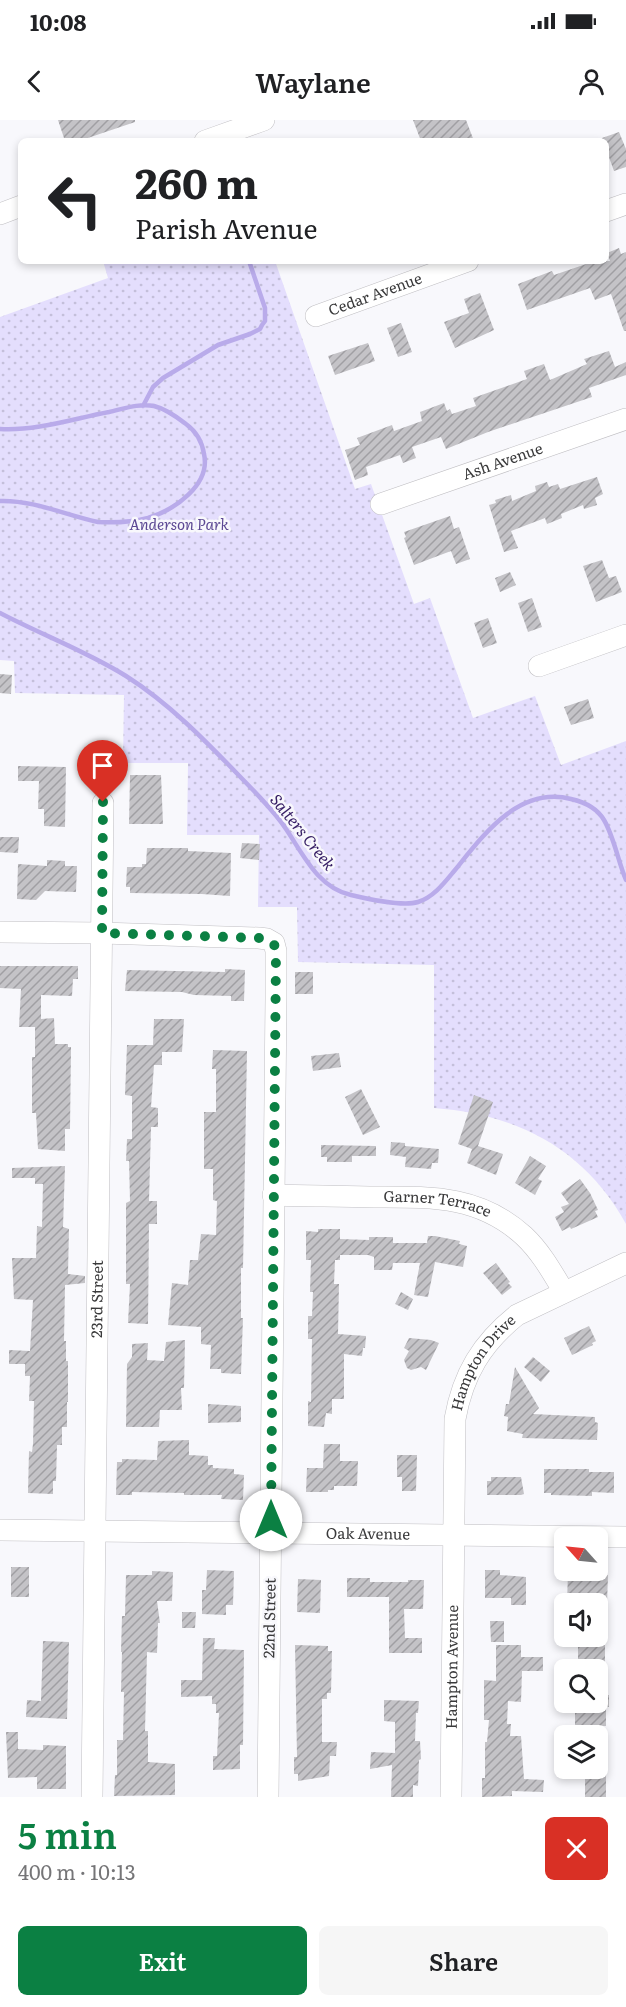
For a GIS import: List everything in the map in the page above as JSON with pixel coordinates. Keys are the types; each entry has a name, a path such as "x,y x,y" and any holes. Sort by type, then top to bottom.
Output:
{"street":[{"path":"213,138 264,120"},
{"path":"609,210 626,204"},
{"path":"0,214 18,207"},
{"name":"Cedar Avenue","path":"316,316 460,264"},
{"name":"Ash Avenue","path":"381,504 626,419"},
{"path":"539,666 626,635"},
{"name":"23rd Street","path":"92,1797 103,802"},
{"path":"0,932 102,933"},
{"name":"22nd Street","path":"102,933 267,939 274,944 276,951 268,1797"},
{"name":"Garner Terrace","path":"273,1195 437,1198 472,1205 507,1222 525,1236 564,1292"},
{"name":"Hampton Drive","path":"453,1535 455,1419 459,1394 468,1374 489,1341 518,1315 626,1263"},
{"name":"Oak Avenue","path":"0,1530 626,1537"},
{"name":"Hampton Avenue","path":"451,1797 453,1535"}],"green space":[{"name":"Anderson Park","path":"104,264 276,264 355,489 371,484 414,604 430,598 473,718 535,696 561,765 626,741 626,1224 590,1175 546,1140 493,1118 434,1108 434,965 298,962 297,907 258,907 259,835 187,835 188,763 123,763 124,695 15,693 14,661 0,660 0,317 108,278"}],"building":[{"path":"58,120 135,120 135,122 88,138 64,138"},
{"path":"413,120 466,120 473,138 420,138"},
{"path":"619,132 626,149 626,167 614,171 609,157 609,138 602,138"},
{"path":"619,248 621,254 626,252 626,331 624,331 611,294 595,300 590,288 527,310 518,284 552,271 554,275 586,264 609,264 609,252"},
{"path":"480,293 494,330 455,348 444,322 469,313 464,299"},
{"path":"401,323 412,352 398,357 387,328"},
{"path":"368,343 375,361 335,375 328,356"},
{"path":"609,351 615,367 626,362 626,375 589,388 592,397 488,432 446,449 441,437 412,447 416,458 403,463 400,455 366,467 368,475 355,480 345,450 360,445 357,438 392,425 394,431 422,421 420,412 444,403 447,411 450,409 452,414 476,406 473,398 527,379 524,371 544,364 550,380 587,364 584,359"},
{"path":"597,477 603,494 595,498 597,505 584,509 583,505 561,514 562,518 547,524 545,518 511,531 518,548 504,552 489,505 496,503 495,500 511,495 512,501 536,491 535,486 547,482 549,487 558,484 560,489"},
{"path":"450,516 454,529 459,527 470,559 456,564 451,551 414,565 404,532"},
{"path":"602,560 609,578 616,576 622,592 596,602 583,566"},
{"path":"510,572 516,585 500,592 495,578"},
{"path":"532,598 542,627 528,632 518,603"},
{"path":"488,618 497,643 483,648 474,623"},
{"path":"0,674 12,675 11,694 0,693"},
{"path":"588,699 594,718 571,725 564,707"},
{"path":"18,766 66,767 65,827 44,826 44,809 38,809 39,781 18,781"},
{"path":"130,775 161,775 163,824 129,824"},
{"path":"0,837 19,837 18,853 0,852"},
{"path":"242,843 260,844 259,860 240,858"},
{"path":"147,848 188,848 188,851 231,853 230,896 130,893 130,887 126,887 127,867 142,867 142,864 146,864"},
{"path":"47,860 65,861 65,866 77,866 76,892 45,891 36,900 17,899 18,864 47,866"},
{"path":"0,966 78,966 78,979 73,979 72,996 41,995 41,1019 54,1018 55,1044 68,1044 68,1047 71,1047 70,1129 65,1129 65,1151 38,1149 36,1113 32,1113 32,1057 35,1057 35,1027 19,1027 21,989 0,988"},
{"path":"225,969 245,970 244,1001 231,1001 231,996 125,991 127,970 225,972"},
{"path":"295,972 313,972 313,994 295,994"},
{"path":"154,1019 184,1019 182,1052 162,1052 162,1065 154,1065 151,1107 158,1108 158,1127 151,1127 149,1201 157,1201 157,1224 149,1224 148,1324 128,1323 130,1284 126,1284 126,1203 130,1201 129,1161 126,1161 127,1139 132,1139 132,1096 125,1095 127,1045 153,1045"},
{"path":"213,1050 247,1051 243,1268 241,1268 241,1318 243,1318 241,1374 221,1373 221,1369 210,1369 211,1345 201,1344 201,1327 168,1325 172,1283 188,1285 190,1260 198,1260 201,1234 216,1235 217,1201 213,1200 213,1169 204,1169 204,1112 216,1112 216,1069 212,1069"},
{"path":"339,1053 341,1067 313,1071 311,1056"},
{"path":"361,1089 380,1127 363,1135 345,1097"},
{"path":"474,1095 493,1102 478,1146 503,1154 496,1175 467,1163 472,1149 458,1144"},
{"path":"391,1142 405,1143 405,1146 439,1149 438,1163 432,1163 431,1169 405,1167 406,1157 390,1155"},
{"path":"321,1145 376,1146 376,1156 352,1156 352,1162 327,1162 327,1157 321,1157"},
{"path":"530,1156 546,1166 538,1179 542,1181 535,1195 515,1183"},
{"path":"65,1166 63,1227 69,1229 68,1274 85,1276 85,1283 65,1285 64,1341 66,1341 66,1361 68,1361 67,1427 62,1427 62,1445 57,1445 56,1481 53,1481 53,1494 28,1493 29,1451 32,1452 33,1444 34,1401 29,1401 30,1376 25,1376 25,1364 9,1364 9,1350 30,1351 33,1300 14,1299 12,1258 36,1258 37,1226 42,1227 43,1184 35,1184 35,1178 12,1178 12,1168"},
{"path":"580,1179 590,1193 598,1210 595,1211 598,1217 562,1231 555,1217 564,1212 561,1207 569,1204 561,1193"},
{"path":"318,1229 340,1229 340,1239 369,1240 369,1237 393,1237 393,1243 427,1243 428,1236 435,1236 460,1241 459,1244 467,1246 463,1267 435,1262 428,1297 414,1295 420,1263 393,1263 392,1270 374,1270 374,1257 368,1255 340,1255 340,1260 335,1260 334,1284 339,1284 338,1334 366,1336 362,1356 344,1354 344,1399 332,1399 332,1414 326,1413 324,1427 308,1426 308,1401 311,1402 312,1339 308,1339 308,1316 312,1316 313,1292 310,1292 311,1260 306,1260 306,1231 318,1232"},
{"path":"496,1263 512,1287 502,1295 483,1273"},
{"path":"401,1292 413,1299 408,1310 395,1304"},
{"path":"589,1326 596,1341 592,1343 593,1345 572,1355 564,1338"},
{"path":"409,1338 439,1343 426,1370 421,1367 411,1370 407,1368 404,1360 409,1351 404,1348"},
{"path":"185,1340 184,1388 181,1388 182,1410 160,1410 159,1427 126,1427 127,1364 132,1357 132,1344 148,1343 147,1360 164,1361 166,1342"},
{"path":"533,1357 550,1371 541,1382 524,1367"},
{"path":"515,1367 539,1408 533,1414 595,1417 595,1422 598,1423 597,1440 522,1438 523,1434 507,1431 508,1417 504,1416 506,1404 509,1404"},
{"path":"208,1404 241,1406 241,1422 208,1423"},
{"path":"189,1440 189,1455 208,1456 208,1465 213,1465 213,1468 234,1469 234,1474 244,1475 243,1500 221,1499 222,1495 184,1495 184,1493 132,1492 132,1495 116,1495 117,1462 122,1462 122,1459 157,1460 158,1441"},
{"path":"324,1444 340,1444 340,1461 358,1461 357,1486 334,1486 334,1490 328,1490 328,1492 306,1492 307,1468 323,1468"},
{"path":"397,1455 417,1455 416,1491 402,1491 402,1477 397,1477"},
{"path":"544,1469 589,1469 589,1472 614,1472 614,1493 592,1492 592,1496 544,1493"},
{"path":"491,1477 521,1477 524,1494 487,1495 487,1481 491,1481"},
{"path":"11,1567 29,1567 29,1597 11,1597"},
{"path":"207,1570 234,1571 233,1605 226,1605 226,1615 202,1614 202,1590 206,1590"},
{"path":"485,1570 500,1570 500,1575 526,1577 526,1605 511,1605 511,1598 485,1598"},
{"path":"152,1571 173,1572 172,1601 157,1601 160,1623 158,1623 157,1653 147,1652 145,1731 148,1731 148,1762 175,1764 175,1795 114,1796 115,1775 117,1775 117,1740 123,1740 124,1692 121,1692 121,1652 126,1575 152,1575"},
{"path":"347,1578 370,1578 370,1582 424,1580 423,1609 404,1609 405,1638 422,1638 422,1653 389,1653 389,1597 347,1597"},
{"path":"298,1579 321,1580 320,1613 297,1612"},
{"path":"568,1581 608,1581 607,1593 567,1593"},
{"path":"182,1612 196,1612 195,1628 182,1628"},
{"path":"490,1621 504,1621 504,1642 491,1642"},
{"path":"203,1638 215,1638 214,1649 244,1650 243,1745 240,1745 240,1769 213,1770 213,1756 217,1756 219,1713 216,1713 216,1704 212,1704 212,1696 181,1697 181,1680 202,1680"},
{"path":"43,1641 69,1642 67,1719 26,1717 27,1700 41,1701"},
{"path":"295,1645 328,1646 328,1651 332,1651 331,1693 327,1693 327,1699 322,1699 322,1742 337,1742 336,1756 330,1756 329,1776 298,1781 298,1774 294,1774 294,1757 297,1757"},
{"path":"496,1645 521,1645 521,1657 543,1657 543,1671 522,1671 521,1702 508,1701 507,1724 511,1724 510,1736 521,1736 524,1779 544,1780 543,1792 512,1791 512,1796 482,1797 482,1778 485,1778 485,1742 487,1742 489,1720 484,1720 484,1680 496,1681"},
{"path":"578,1647 605,1647 605,1659 578,1659"},
{"path":"384,1700 419,1701 415,1741 420,1741 421,1759 419,1760 418,1786 413,1785 413,1797 391,1797 392,1765 370,1769 371,1752 395,1753 395,1722 384,1721"},
{"path":"575,1713 606,1713 606,1725 575,1725"},
{"path":"6,1732 18,1732 18,1749 43,1750 43,1745 66,1746 66,1789 37,1789 37,1777 8,1778"},
{"path":"585,1779 606,1779 606,1797 585,1797"}],"waterway":[{"path":"143,406 153,387 163,378 218,345 260,329 265,321 265,308 250,264"},
{"name":"Salters Creek","path":"0,429 41,426 131,407 154,406 183,421 193,430 202,445 205,465 202,476 188,495 169,509 148,518 98,522 37,505 0,501"},
{"name":"Salters Creek","path":"0,613 111,667 161,701 254,791 279,819 312,869 320,878 339,891 394,903 424,900 439,889 478,842 504,816 519,806 552,797 581,802 590,806 601,816 611,834 626,880"}],"route":[{"path":"103,802 102,933 259,938 267,939 274,944 276,951 271,1520"}]}
